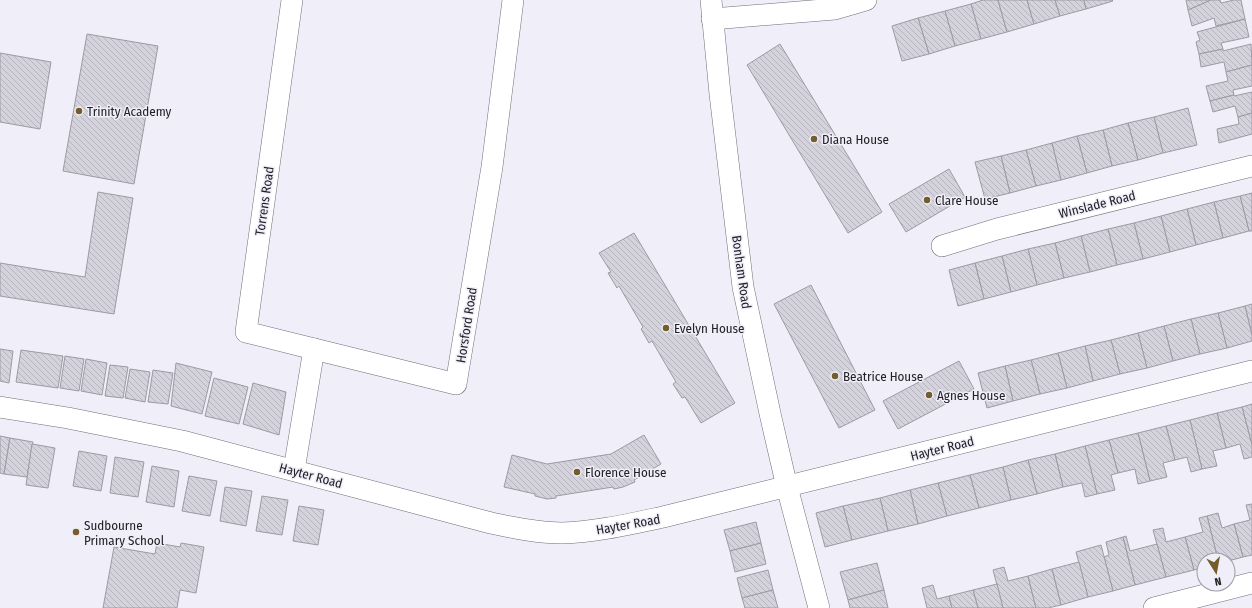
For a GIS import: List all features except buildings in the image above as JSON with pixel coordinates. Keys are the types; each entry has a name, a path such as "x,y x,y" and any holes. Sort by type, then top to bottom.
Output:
{"street":[{"name":"Torrens Road","path":"292,0 246,332 314,349"},
{"name":"Horsford Road","path":"314,349 456,384 492,167 513,0"},
{"path":"712,10 835,9 866,0"},
{"name":"Bonham Road","path":"712,10 743,287 787,487 819,608"},
{"name":"Winslade Road","path":"942,246 997,229 1252,166"},
{"path":"294,470 314,349"},
{"name":"Hayter Road","path":"0,407 68,418 182,441 491,523 537,531 562,533 587,531 640,522 787,487 1252,371"},
{"path":"1154,608 1252,583"}],"place":[{"name":"Trinity Academy","path":"79,111"},
{"name":"Diana House","path":"814,139"},
{"name":"Clare House","path":"927,200"},
{"name":"Evelyn House","path":"666,328"},
{"name":"Beatrice House","path":"835,376"},
{"name":"Agnes House","path":"929,395"},
{"name":"Florence House","path":"577,472"},
{"name":"Sudbourne Primary School","path":"76,532"}]}
